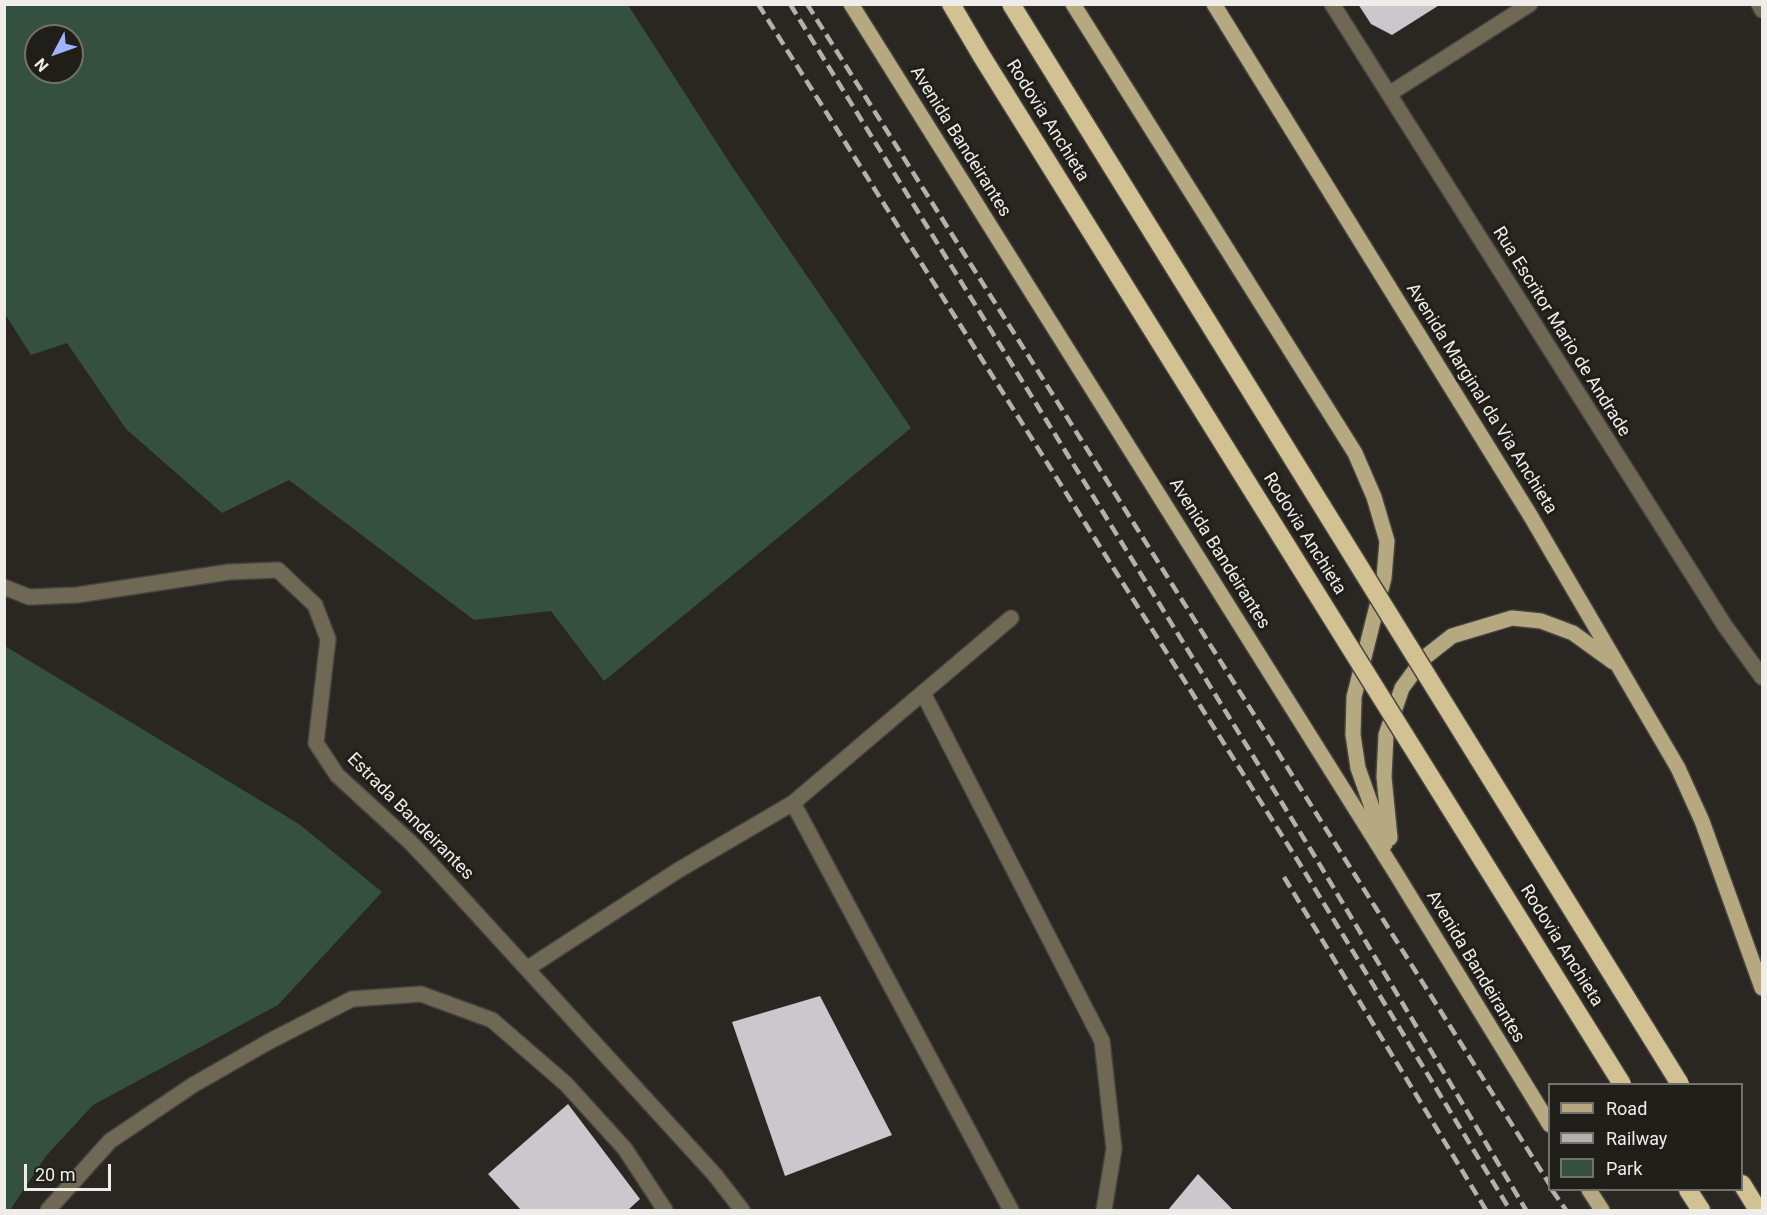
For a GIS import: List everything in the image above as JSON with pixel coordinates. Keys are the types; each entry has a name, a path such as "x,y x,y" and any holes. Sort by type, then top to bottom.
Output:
{"highway":[{"name":"Rodovia Anchieta","path":"951,4 1621,1083"},
{"name":"Rodovia Anchieta","path":"1011,4 1378,600 1679,1083"},
{"path":"1743,1186 1758,1210"},
{"path":"1689,1191 1701,1210"}],"main road":[{"name":"Avenida Bandeirantes","path":"851,4 1395,872 1548,1122"},
{"path":"1073,4 1355,453 1374,497 1387,541 1384,578 1354,697 1353,735 1358,768 1395,872"},
{"name":"Avenida Marginal da Via Anchieta","path":"1214,4 1530,515 1678,768 1702,821 1762,988"},
{"path":"1395,872 1387,821 1384,777 1386,735 1402,688 1424,657 1452,636 1512,618 1541,621 1573,633 1618,666"},
{"path":"1590,1191 1602,1210"}],"street":[{"name":"Rua Escritor Mario de Andrade","path":"1332,4 1725,626 1762,677"},
{"path":"1389,94 1530,4"},
{"path":"1759,4 1762,10"},
{"name":"Estrada Bandeirantes","path":"4,587 29,597 77,595 229,572 278,570 315,605 328,639 316,742 337,775 410,842 528,968 716,1175 742,1210"},
{"path":"528,968 677,871 793,803 1011,618"},
{"path":"923,693 1102,1041 1114,1149 1104,1210"},
{"path":"793,803 1011,1210"},
{"path":"48,1210 110,1141 193,1085 270,1041 352,999 421,994 492,1020 566,1084 625,1149 665,1210"}],"green space":[{"path":"5,4 628,5 733,168 911,428 604,681 551,611 474,620 289,480 222,513 126,429 67,343 31,355 5,314"},
{"path":"5,646 299,824 382,892 278,1005 93,1105 46,1156 10,1210 4,1210"}],"building":[{"path":"1358,4 1441,4 1392,35 1371,24"},
{"path":"820,996 892,1135 785,1176 732,1022"},
{"path":"568,1104 640,1199 628,1210 521,1210 488,1174"},
{"path":"1198,1174 1233,1210 1168,1210"}],"railway":[{"path":"758,4 1298,861 1510,1210"},
{"path":"790,4 1314,855 1526,1210"},
{"path":"807,4 1548,1182"},
{"path":"1284,877 1486,1210"},
{"path":"1553,1191 1566,1210"}]}
